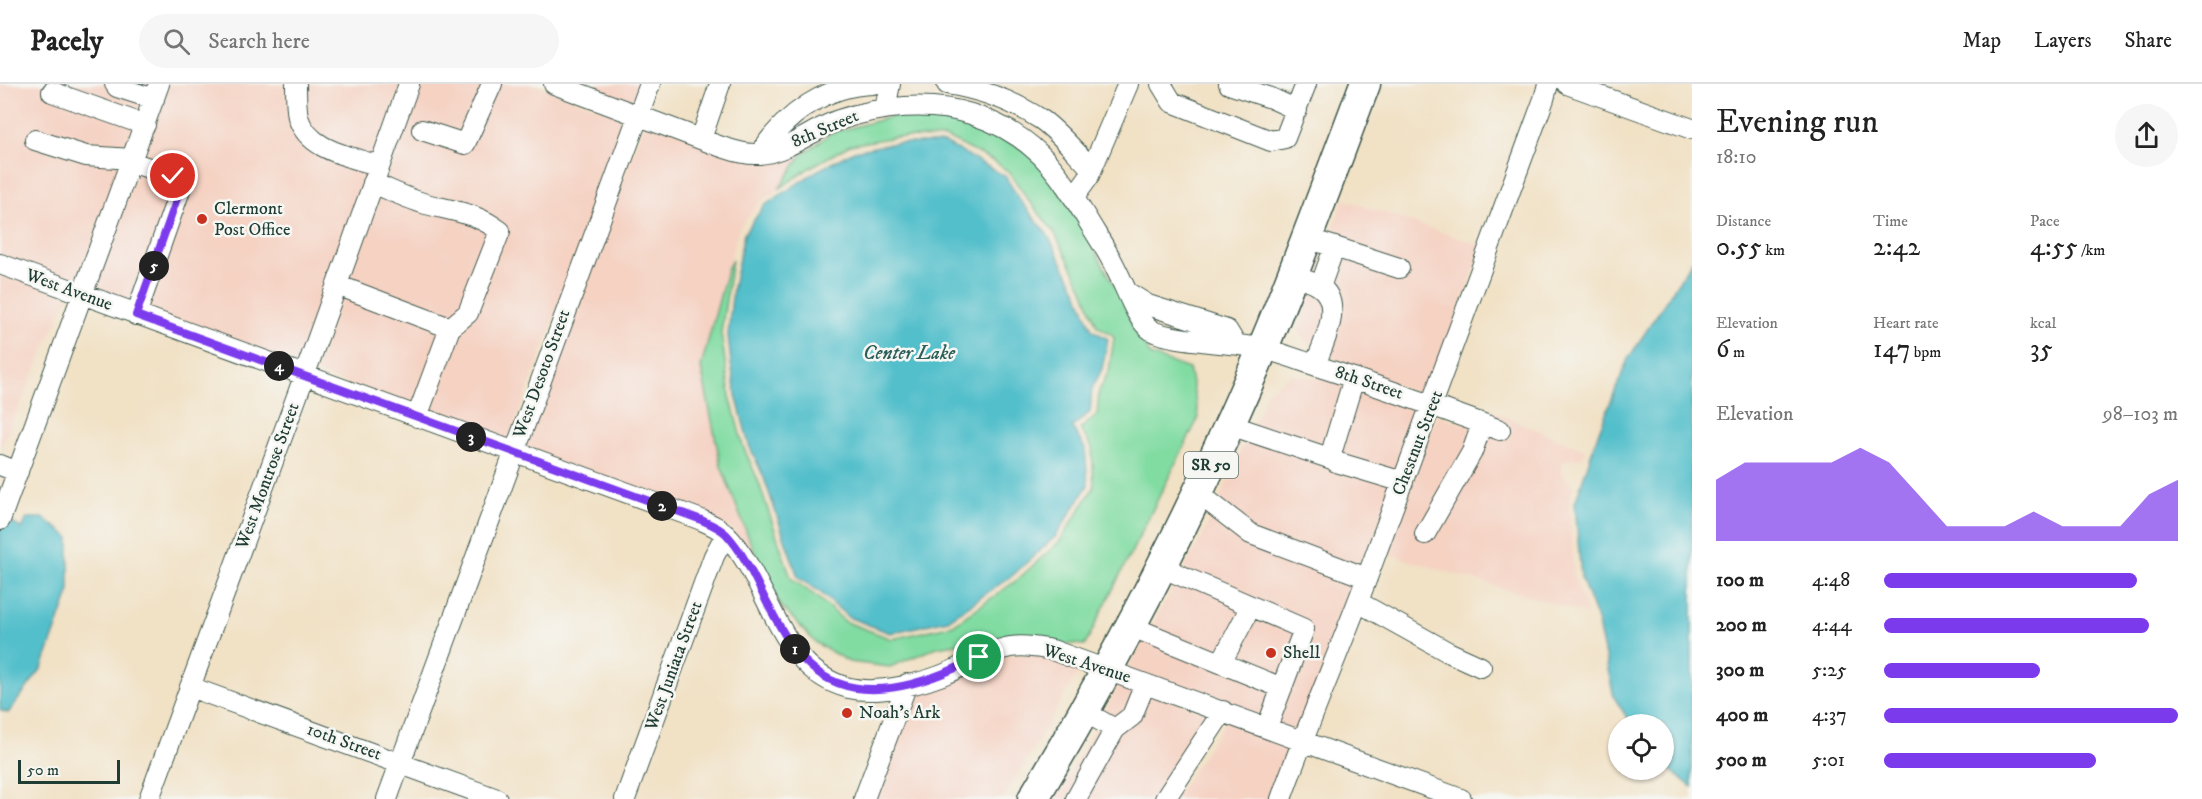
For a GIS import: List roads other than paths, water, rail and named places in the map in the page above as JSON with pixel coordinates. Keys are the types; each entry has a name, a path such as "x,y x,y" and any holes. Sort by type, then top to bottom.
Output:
{"highway":[{"name":"SR 50","path":"1033,799 1130,626 1230,425 1249,346 1292,276 1365,84"}],"street":[{"path":"2,515 9,468 83,296 157,91 117,87 115,84"},
{"path":"296,84 298,115 307,136 425,204 465,213 487,221 500,231 468,313 450,328 417,417"},
{"name":"West Montrose Street","path":"149,799 305,376 409,84"},
{"path":"422,130 465,144 492,84"},
{"name":"8th Street","path":"554,84 701,140 743,153 760,154 794,143 837,121 862,112 885,109 946,108 989,121 1014,133 1037,150 1050,164 1074,197 1128,292 1148,305 1227,330 1249,346 1354,378 1491,427 1472,452 1425,534"},
{"name":"West Desoto Street","path":"387,799 650,84"},
{"path":"701,140 720,84"},
{"path":"760,154 769,139 798,111 836,90 873,84"},
{"path":"885,109 890,84"},
{"path":"947,84 974,88 1004,100 1042,121 1092,169"},
{"path":"1074,197 1092,169 1128,84"},
{"path":"1161,84 1172,102 1271,141 1285,138 1306,84"},
{"path":"1229,84 1271,98 1297,110"},
{"name":"Chestnut Street","path":"1281,799 1432,406 1548,84"},
{"path":"1567,84 1692,129"},
{"path":"52,92 145,124"},
{"path":"35,140 86,156 131,161 178,179 181,187 136,315"},
{"path":"1307,238 1399,268"},
{"path":"1320,287 1334,248"},
{"name":"West Avenue","path":"0,264 699,519 726,534 749,567 781,629 809,665 836,683 850,688 868,690 936,677 1003,648 1018,646 1052,650 1461,799"},
{"path":"1292,276 1320,287 1330,300 1328,330 1315,365"},
{"path":"337,285 450,328"},
{"path":"1332,459 1331,454 1354,378"},
{"path":"1230,425 1336,462 1403,482"},
{"path":"1198,493 1251,534 1367,578"},
{"name":"West Juniata Street","path":"625,799 714,556 726,534"},
{"path":"1161,567 1304,629 1267,727"},
{"path":"1358,602 1448,652 1481,667"},
{"path":"1221,663 1251,606"},
{"path":"1130,626 1282,688"},
{"path":"864,799 907,684"},
{"path":"1076,799 1116,729 1132,716 1145,684"},
{"name":"10th Street","path":"190,687 497,799"},
{"path":"1083,711 1116,729"},
{"path":"1165,799 1222,711"}],"water":[{"name":"Center Lake","path":"895,143 945,143 1005,176 1020,200 1047,234 1077,291 1092,330 1108,339 1102,369 1092,389 1090,412 1072,427 1085,448 1088,485 1056,536 1013,575 948,620 890,633 848,617 821,593 798,577 764,478 749,445 736,395 728,335 733,287 744,234 764,206 815,172 854,151"},
{"path":"1692,261 1692,787 1674,773 1674,714 1625,714 1614,697 1597,620 1581,577 1575,503 1599,431 1628,359"},
{"path":"0,515 22,529 27,518 43,518 69,537 69,593 42,668 8,713 0,710"}],"place":[{"name":"Clermont Post Office","path":"202,219"},
{"name":"Shell","path":"1271,653"},
{"name":"Noah's Ark","path":"847,713"}]}
